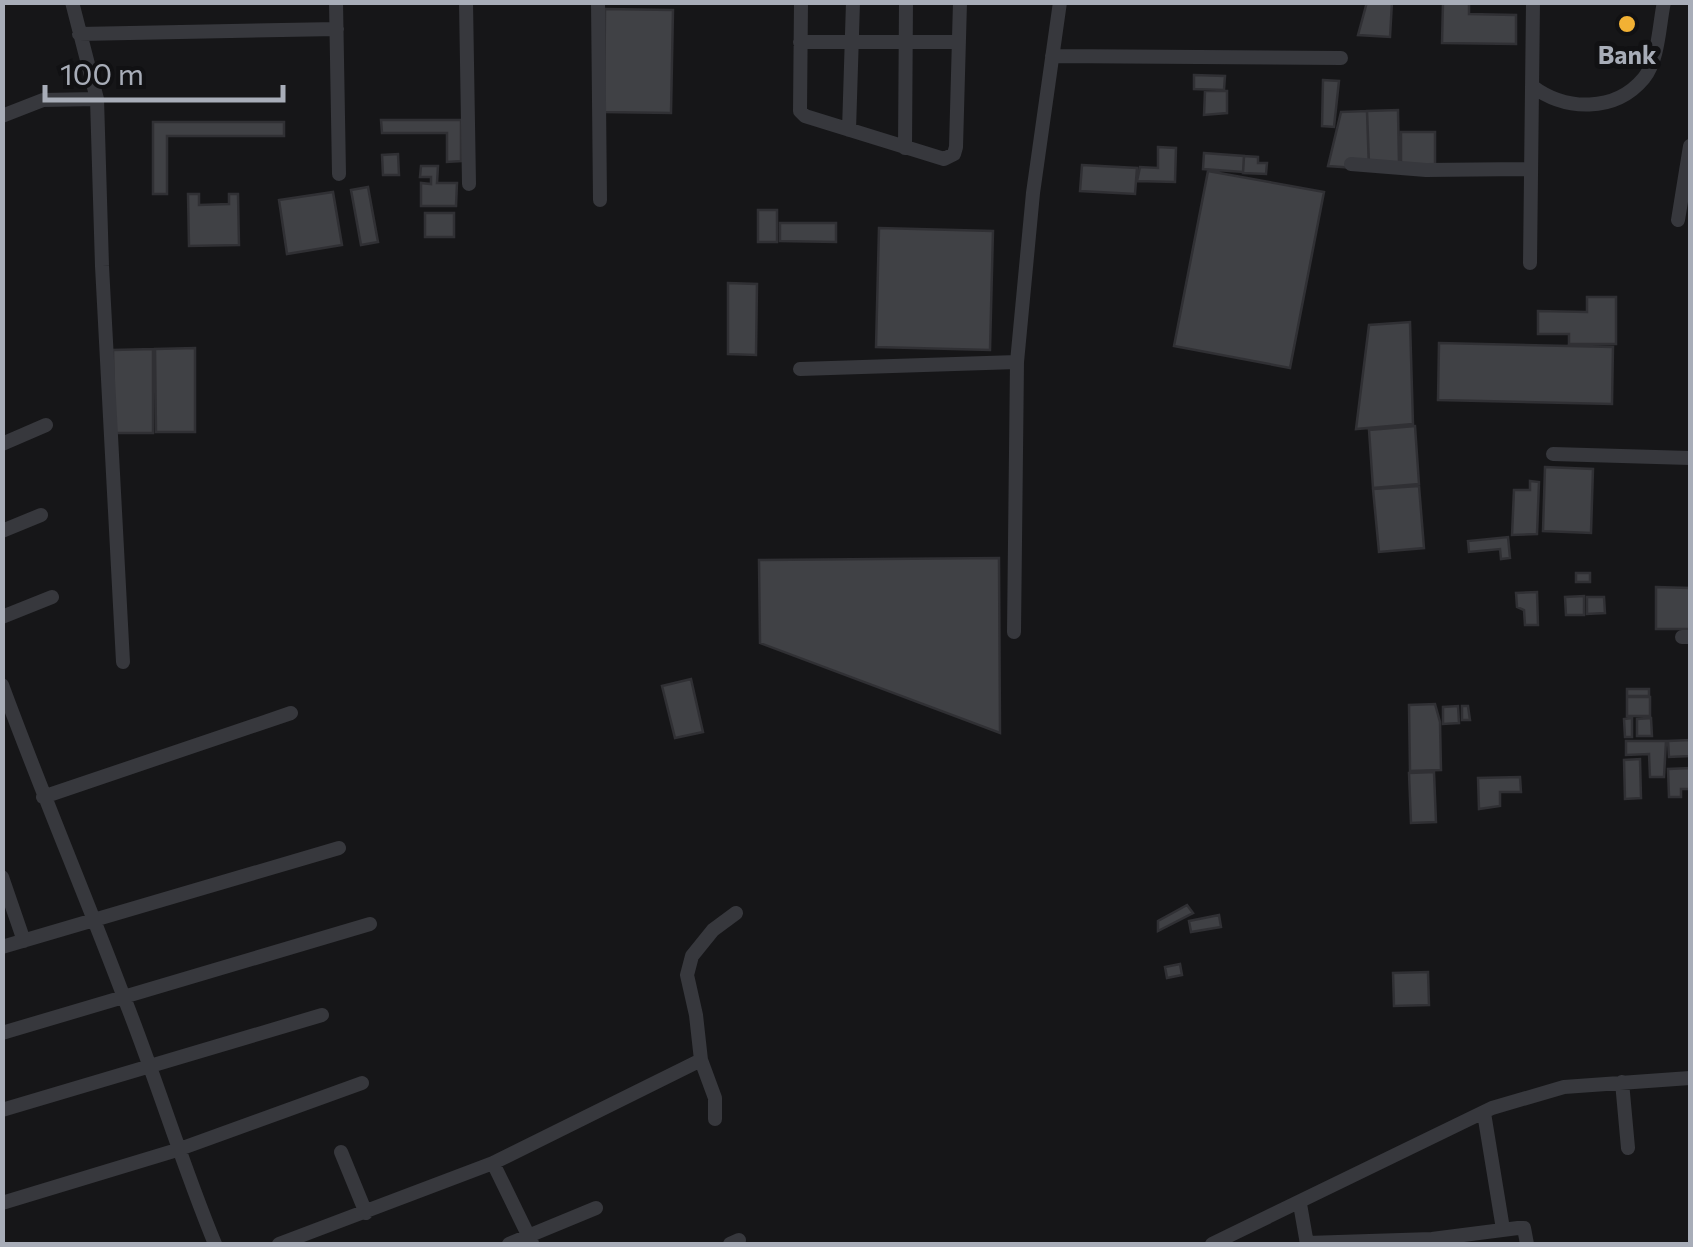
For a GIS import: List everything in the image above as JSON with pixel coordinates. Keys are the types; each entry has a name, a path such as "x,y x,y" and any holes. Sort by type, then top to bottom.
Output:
{"street":[{"path":"72,2 97,99 123,662"},
{"path":"336,2 338,174"},
{"path":"466,2 469,184"},
{"path":"598,2 600,200"},
{"path":"801,2 800,111 944,159 954,154 960,2"},
{"path":"850,130 853,2"},
{"path":"905,148 906,2"},
{"path":"1014,632 1016,362 1060,2"},
{"path":"1530,263 1533,2"},
{"path":"1532,86 1565,104 1593,106 1620,96 1644,78 1652,60 1664,2"},
{"path":"78,34 337,29"},
{"path":"800,42 959,42"},
{"path":"1052,56 1341,58"},
{"path":"2,116 42,100 97,99"},
{"path":"1678,220 1690,146"},
{"path":"1351,164 1426,170 1531,169"},
{"path":"800,368 1016,362"},
{"path":"2,444 46,425"},
{"path":"1553,454 1690,458"},
{"path":"2,531 41,514"},
{"path":"2,616 52,596"},
{"path":"2,685 151,1066 177,1150 215,1244"},
{"path":"43,796 291,713"},
{"path":"2,947 339,848"},
{"path":"2,877 24,941"},
{"path":"714,1119 715,1098 701,1060 687,975 692,956 714,930 736,913"},
{"path":"2,1033 370,924"},
{"path":"2,1110 322,1014"},
{"path":"279,1244 493,1162 701,1060"},
{"path":"1217,1243 1484,1113 1564,1087 1690,1078"},
{"path":"1622,1082 1628,1148"},
{"path":"2,1203 177,1150 362,1083"},
{"path":"1484,1113 1504,1229"},
{"path":"342,1152 366,1213"},
{"path":"493,1162 531,1241"},
{"path":"1300,1204 1307,1244 1433,1242 1524,1228 1527,1244"},
{"path":"509,1244 531,1241 596,1208"}],"building":[{"path":"1367,2 1392,2 1390,37 1358,35"},
{"path":"1443,2 1469,2 1469,14 1516,15 1516,44 1442,43"},
{"path":"605,9 673,10 671,113 604,112"},
{"path":"1194,75 1225,76 1224,90 1194,89"},
{"path":"1323,80 1339,81 1334,127 1322,126"},
{"path":"1205,91 1227,91 1227,113 1204,115"},
{"path":"1398,110 1399,163 1369,164 1367,111"},
{"path":"1367,111 1369,169 1328,166 1341,112"},
{"path":"381,120 461,120 461,161 447,162 447,133 382,133"},
{"path":"153,122 284,122 284,136 167,136 167,194 153,194"},
{"path":"1401,132 1435,132 1435,172 1401,173"},
{"path":"1158,147 1176,148 1175,182 1137,181 1140,167 1158,168"},
{"path":"1204,153 1244,156 1243,172 1203,169"},
{"path":"398,154 399,175 383,175 382,155"},
{"path":"1244,156 1258,157 1258,163 1267,163 1266,174 1243,173"},
{"path":"1082,165 1137,168 1135,194 1080,191"},
{"path":"421,166 438,166 437,183 457,183 456,206 421,206 421,183 431,184 431,177 420,177"},
{"path":"1208,171 1324,192 1290,368 1174,346"},
{"path":"368,187 378,242 361,245 351,190"},
{"path":"333,192 342,245 287,254 279,200"},
{"path":"188,194 199,194 199,205 229,204 229,194 238,194 239,245 189,246"},
{"path":"758,210 777,210 777,242 758,242"},
{"path":"425,213 454,213 454,237 425,237"},
{"path":"780,223 836,223 836,242 780,241"},
{"path":"879,228 993,231 990,350 876,347"},
{"path":"728,283 757,284 756,355 728,354"},
{"path":"1587,297 1616,297 1616,344 1569,344 1569,334 1538,334 1538,311 1587,312"},
{"path":"1410,322 1413,424 1356,429 1369,325"},
{"path":"1439,343 1613,347 1612,404 1438,400"},
{"path":"195,348 195,432 156,432 155,349"},
{"path":"153,349 153,433 114,433 113,350"},
{"path":"1415,426 1419,484 1373,488 1369,430"},
{"path":"1545,467 1593,469 1591,533 1543,531"},
{"path":"1530,481 1539,482 1537,534 1512,535 1514,490 1530,490"},
{"path":"1419,486 1424,548 1379,552 1373,489"},
{"path":"1508,537 1510,558 1501,559 1500,549 1469,552 1468,541"},
{"path":"999,558 1000,733 760,643 759,560"},
{"path":"1576,573 1590,573 1590,582 1576,582"},
{"path":"1656,587 1690,588 1690,629 1656,629"},
{"path":"1537,592 1538,625 1525,625 1524,610 1517,607 1516,593"},
{"path":"1584,596 1584,615 1566,615 1565,597"},
{"path":"1587,597 1604,597 1605,613 1587,614"},
{"path":"691,679 703,732 675,738 662,686"},
{"path":"1627,689 1649,689 1649,696 1627,696"},
{"path":"1627,697 1650,697 1650,716 1627,716"},
{"path":"1435,704 1440,722 1441,770 1410,771 1409,705"},
{"path":"1458,706 1459,723 1443,724 1443,707"},
{"path":"1462,706 1468,706 1470,720 1462,720"},
{"path":"1632,718 1632,737 1625,737 1624,719"},
{"path":"1651,718 1652,736 1637,736 1637,719"},
{"path":"1690,740 1690,756 1669,757 1668,741"},
{"path":"1626,741 1666,741 1664,777 1650,777 1649,754 1626,755"},
{"path":"1640,759 1641,798 1625,799 1624,760"},
{"path":"1690,768 1690,789 1681,789 1681,797 1669,797 1668,769"},
{"path":"1434,772 1436,822 1411,823 1409,773"},
{"path":"1520,777 1521,792 1500,792 1500,806 1479,809 1478,778"},
{"path":"1187,905 1193,913 1158,931 1158,921"},
{"path":"1219,915 1221,927 1191,932 1189,921"},
{"path":"1180,964 1182,975 1167,978 1165,967"},
{"path":"1428,972 1429,1005 1394,1006 1393,973"}],"place":[{"name":"Bank","path":"1627,24"}]}
